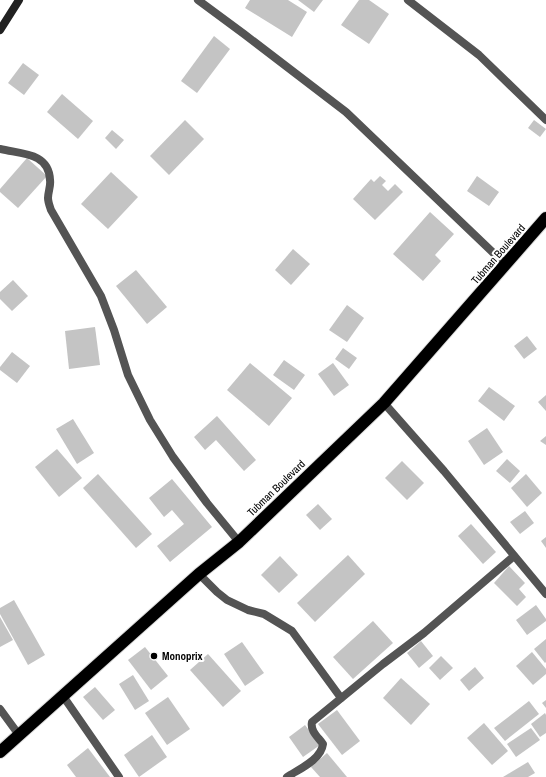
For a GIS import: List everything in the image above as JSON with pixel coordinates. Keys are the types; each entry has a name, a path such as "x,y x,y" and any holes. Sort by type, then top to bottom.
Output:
{"highway":[{"name":"Tubman Boulevard","path":"0,752 200,574 239,542 384,403 546,218"}],"street":[{"path":"0,30 19,0"},
{"path":"198,0 346,112 506,265"},
{"path":"408,0 479,55 546,120"},
{"path":"0,148 32,155 43,163 49,170 50,181 48,200 51,210 101,296 114,330 128,376 150,420 173,458 239,542"},
{"path":"384,403 546,594"},
{"path":"287,777 319,754 323,744 312,732 312,722 424,632 514,556"},
{"path":"200,574 227,600 248,610 264,614 292,631 341,698"},
{"path":"63,696 120,777"},
{"path":"0,709 19,735"}],"building":[{"path":"250,0 288,0 307,12 292,37 245,8"},
{"path":"298,0 323,0 314,12"},
{"path":"359,0 369,0 389,14 369,44 341,25"},
{"path":"214,36 230,49 197,93 181,81"},
{"path":"23,63 39,75 24,95 8,83"},
{"path":"62,94 93,121 78,139 47,112"},
{"path":"185,120 204,139 169,175 150,156"},
{"path":"534,120 546,129 540,137 528,128"},
{"path":"112,130 124,140 116,149 105,138"},
{"path":"27,158 47,176 18,208 0,192 0,189"},
{"path":"111,172 138,197 108,229 81,204"},
{"path":"380,176 386,181 382,185 388,191 395,184 403,192 375,220 353,199 371,179 374,182"},
{"path":"477,176 499,192 489,206 467,191"},
{"path":"430,212 454,234 435,255 441,261 423,281 393,254"},
{"path":"293,249 310,264 291,285 275,270"},
{"path":"136,270 167,307 147,324 116,286"},
{"path":"13,280 28,296 12,311 0,299 0,292"},
{"path":"347,305 364,318 347,342 329,330"},
{"path":"95,327 100,365 69,369 65,331"},
{"path":"527,336 537,349 524,359 514,346"},
{"path":"343,348 357,358 349,369 335,359"},
{"path":"12,352 30,366 17,383 0,370 0,367"},
{"path":"284,360 305,375 294,390 273,375"},
{"path":"250,363 292,398 269,426 227,390"},
{"path":"333,363 349,385 334,396 318,374"},
{"path":"489,387 515,406 504,421 478,401"},
{"path":"546,395 546,411 538,402"},
{"path":"217,416 256,460 244,471 216,440 205,450 194,437"},
{"path":"73,419 94,453 77,464 56,429"},
{"path":"487,428 503,452 484,465 468,441"},
{"path":"546,436 546,445 540,441"},
{"path":"57,449 82,478 59,497 35,467"},
{"path":"507,459 520,471 510,483 496,471"},
{"path":"402,461 424,483 407,500 385,478"},
{"path":"98,474 152,534 136,548 83,488"},
{"path":"526,474 542,493 527,507 511,488"},
{"path":"172,479 212,527 170,562 157,546 184,524 172,510 164,517 149,498"},
{"path":"318,504 332,519 320,530 306,515"},
{"path":"525,511 534,523 520,534 510,522"},
{"path":"471,524 496,552 483,564 458,536"},
{"path":"546,537 546,548 541,541"},
{"path":"348,555 365,574 315,622 297,603"},
{"path":"280,556 298,575 279,593 261,575"},
{"path":"509,566 525,583 519,589 526,597 517,606 494,583"},
{"path":"14,600 45,655 28,665 0,614 0,608"},
{"path":"536,605 546,621 527,635 516,620"},
{"path":"0,617 13,640 0,647"},
{"path":"373,621 393,643 353,679 333,657"},
{"path":"546,639 546,662 545,663 534,649"},
{"path":"421,641 433,656 419,668 407,653"},
{"path":"242,642 264,673 245,686 224,654"},
{"path":"145,647 168,676 151,690 128,660"},
{"path":"532,652 546,669 546,674 533,685 516,666"},
{"path":"208,654 241,691 223,707 190,670"},
{"path":"441,656 453,668 440,680 429,668"},
{"path":"475,667 484,678 469,691 460,680"},
{"path":"133,675 149,701 135,710 119,684"},
{"path":"401,678 430,704 411,725 383,698"},
{"path":"95,687 115,710 103,720 83,697"},
{"path":"168,697 190,729 167,745 145,713"},
{"path":"546,700 546,708 542,703"},
{"path":"529,701 539,714 505,741 494,728"},
{"path":"337,710 360,741 342,755 318,724"},
{"path":"545,713 546,733 540,737 531,724"},
{"path":"484,723 508,751 492,765 467,738"},
{"path":"305,725 320,745 303,757 289,737"},
{"path":"531,728 540,740 516,757 507,744"},
{"path":"152,735 167,757 139,777 124,755"},
{"path":"88,748 110,777 76,777 67,765"},
{"path":"327,753 347,777 320,777 311,767"},
{"path":"528,762 535,773 528,777 503,777"}],"place":[{"name":"Monoprix","path":"154,656"}]}
